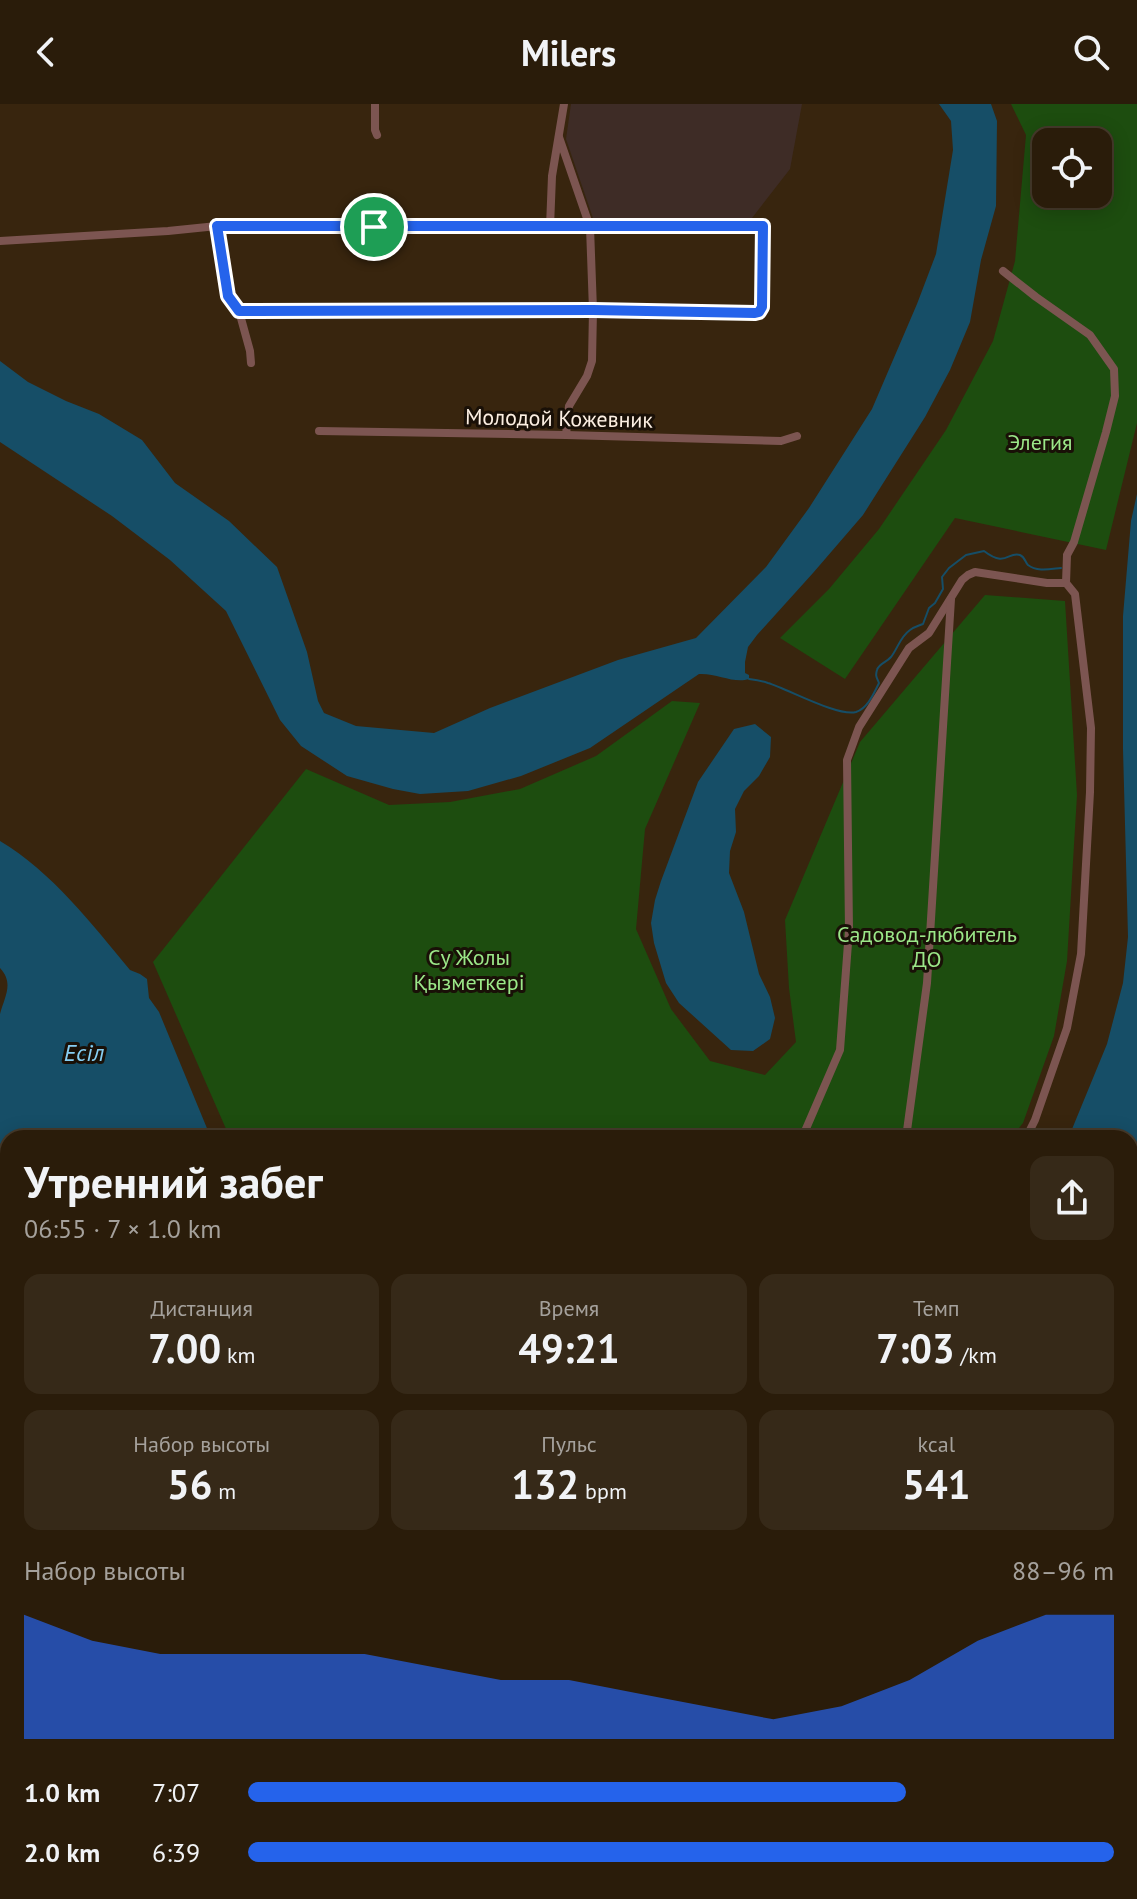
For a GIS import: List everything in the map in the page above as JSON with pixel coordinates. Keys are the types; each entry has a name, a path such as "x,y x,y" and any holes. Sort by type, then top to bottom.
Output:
{"street":[{"path":"375,104 377,135"},
{"path":"550,227 552,176 564,104"},
{"path":"559,137 590,227 593,310 592,361 569,406 566,435"},
{"path":"217,226 228,296 239,311 251,363"},
{"path":"0,241 217,226 763,226 762,307 755,313 239,311"},
{"path":"1003,271 1090,335 1114,369 1115,396 1074,542 1067,555 1066,583 1075,594 1091,728 1081,954 1067,1028 1030,1130"},
{"name":"Молодой Кожевник","path":"319,431 781,441 797,436"},
{"path":"805,1130 840,1050 849,930 847,760 859,727 909,648 929,633 968,575 975,572 1066,583"},
{"path":"907,1130 927,983 951,599"}],"shaded area":[{"path":"571,104 802,104 790,169 752,218 594,221 566,139"}],"green space":[{"name":"Элегия","path":"1011,104 1137,104 1137,423 1106,550 955,518 845,679 780,638 829,589 879,529 946,430 993,341 1015,261 1026,135"},
{"path":"985,595 1065,601 1077,795 1067,961 1054,1036 1023,1123 1017,1130 226,1130 153,962 306,769 389,805 450,802 520,789 596,756 672,701 700,703 645,829 636,929 671,1009 710,1061 765,1075 796,1042 785,920 860,742"}],"water":[{"path":"939,104 991,104 997,121 996,206 981,260 970,322 950,370 925,417 863,515 748,647 745,673 749,679 699,674 590,748 521,776 468,791 420,794 347,776 301,746 280,720 226,611 170,560 112,516 0,442 0,361 28,382 99,414 142,440 175,483 229,521 277,567 307,652 318,701 324,713 356,726 434,733 490,708 618,660 696,638 766,567 809,508 872,409 936,254 953,150 951,121"},
{"path":"1137,494 1137,1130 1072,1130 1107,1044 1123,983 1128,937 1123,616 1131,521"},
{"path":"755,724 771,737 770,757 759,776 744,791 735,809 736,832 730,851 729,873 744,912 759,974 770,997 775,1018 770,1039 753,1051 731,1050 679,1003 666,983 651,923 661,881 698,782 734,729"},
{"name":"Есіл","path":"0,841 54,883 130,970 147,979 149,998 159,1012 208,1130 0,1130 0,1014 7,979 0,968"}],"waterway":[{"path":"749,679 768,683 837,710 856,712 867,704 875,691 879,683 876,675 878,668 891,657 907,633 923,624 929,608 943,589 942,577 966,555 984,551 1002,559 1016,554 1035,569 1061,568"}],"route":[{"path":"217,226 374,227 763,226 762,307 755,313 239,311 228,296 217,226"}],"park label":[{"name":"Садовод-любитель ДО","path":"927,946"},
{"name":"Су Жолы Қызметкері","path":"469,970"}]}
